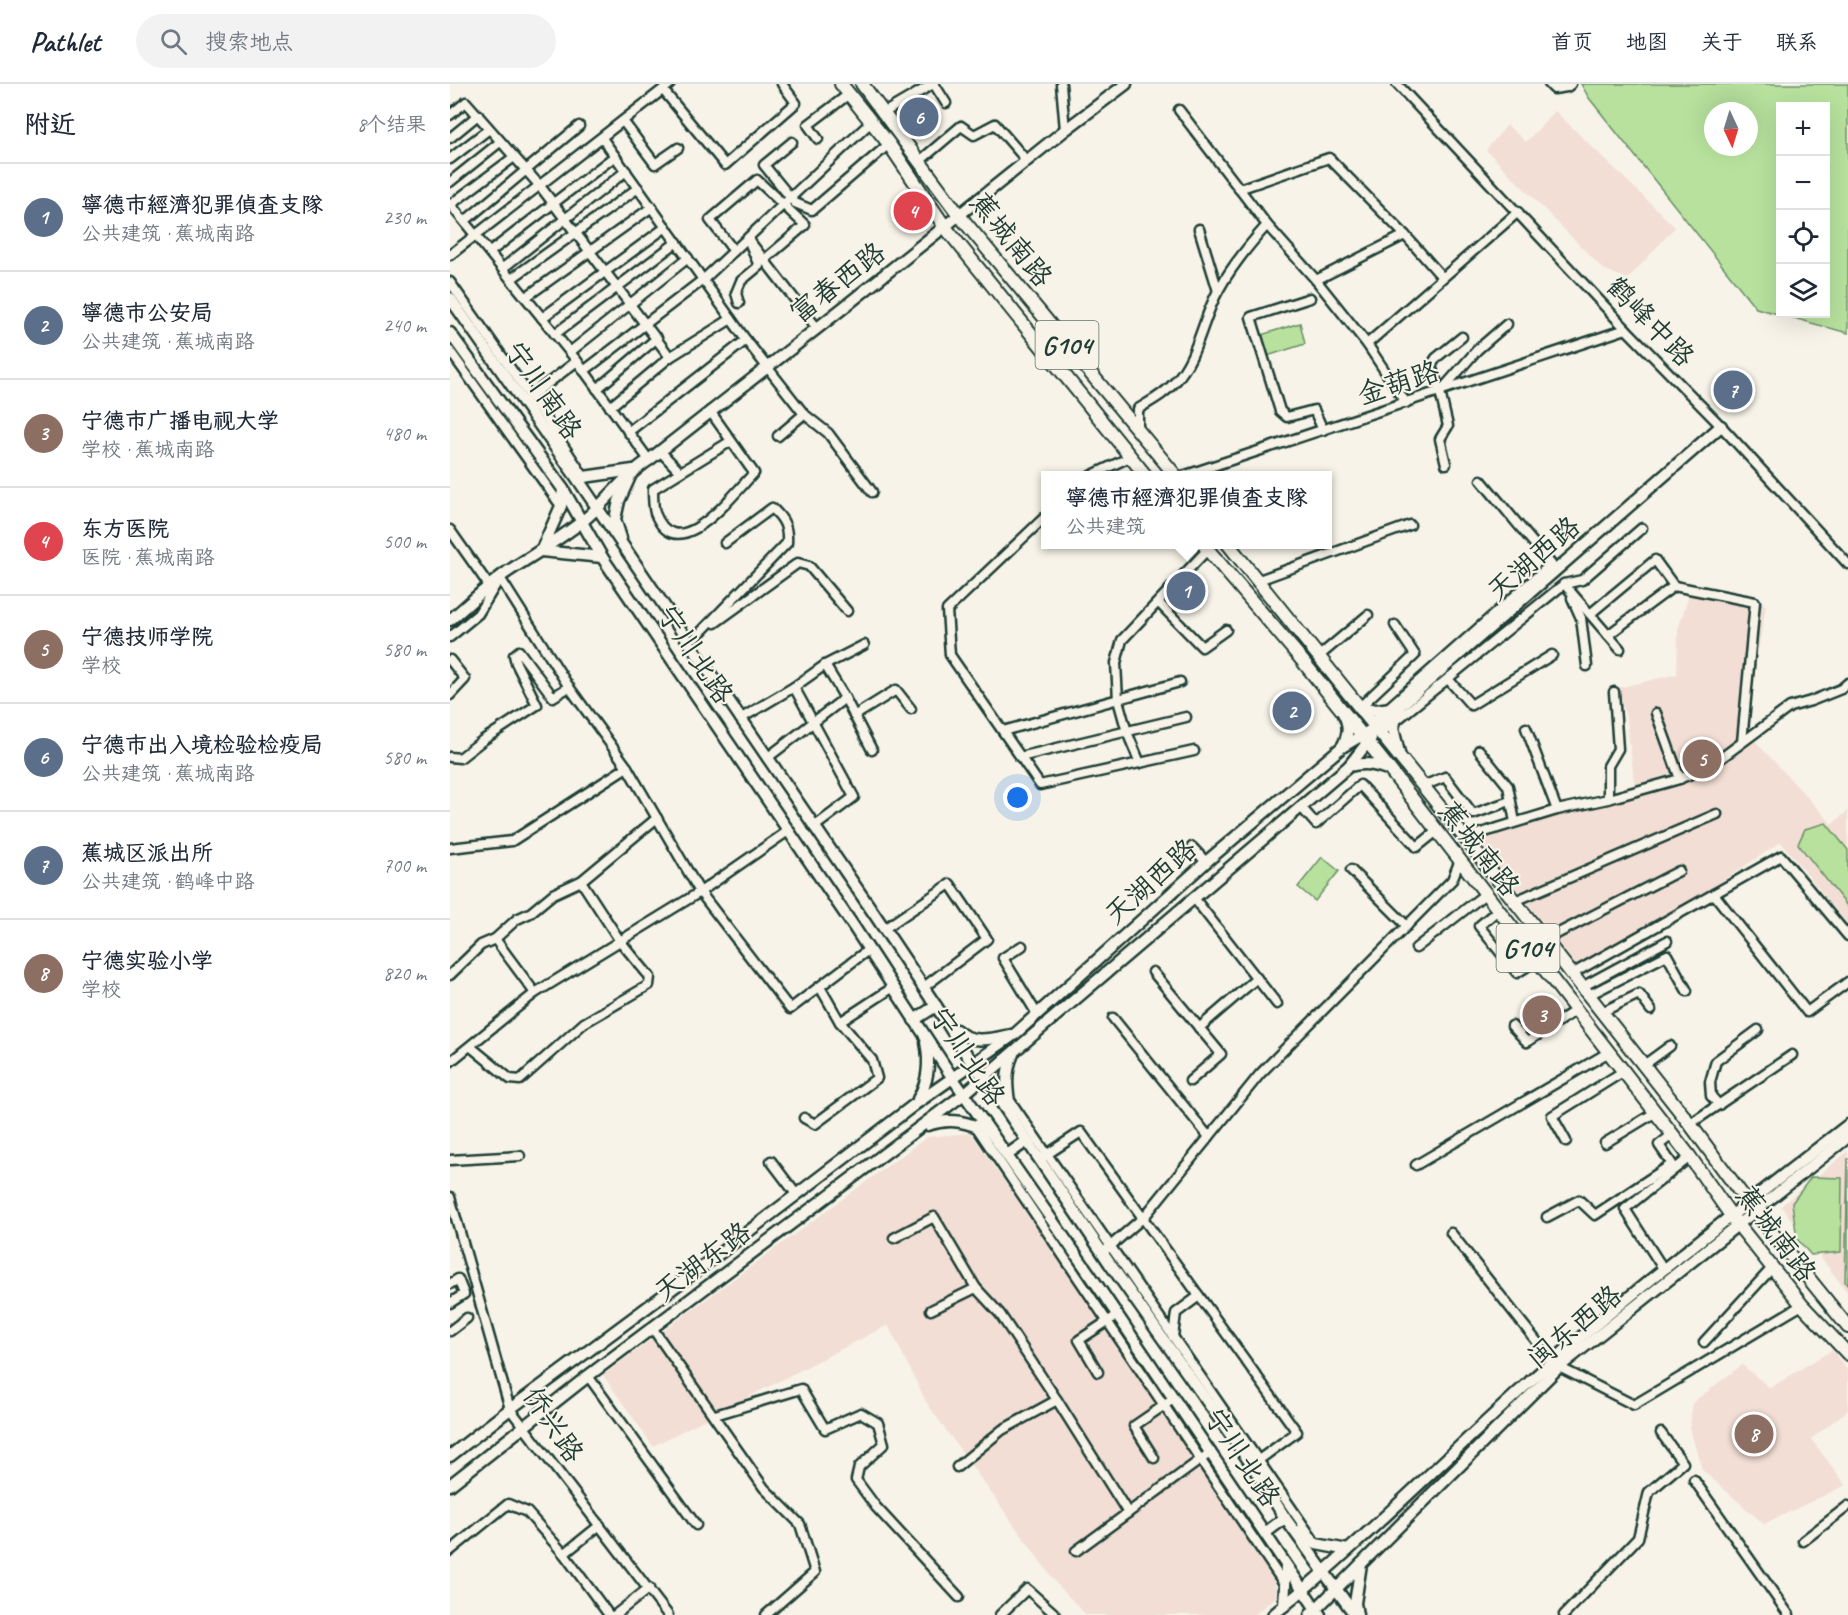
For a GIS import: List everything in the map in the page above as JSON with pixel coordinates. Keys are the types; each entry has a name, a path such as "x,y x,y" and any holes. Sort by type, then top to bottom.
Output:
{"highway":[{"name":"蕉城南路","path":"862,84 921,160 959,215 1172,471"},
{"name":"蕉城南路","path":"845,89 889,144 945,227 1142,471"},
{"name":"蕉城南路","path":"1207,549 1297,654 1390,770 1673,1134 1772,1268 1802,1305 1848,1354"},
{"name":"蕉城南路","path":"1232,549 1465,838 1690,1124 1813,1286 1848,1327"}],"main road":[{"name":"富春西路","path":"450,620 500,578 581,522 597,509 633,470 649,460 1126,84"},
{"name":"宁川南路","path":"450,298 582,479 597,509"},
{"name":"宁川南路","path":"450,333 563,489 581,522"},
{"name":"天湖西路","path":"1376,727 1721,426"},
{"path":"582,479 633,470"},
{"path":"625,550 615,519 619,501 633,470"},
{"path":"563,489 561,506 541,551 602,557"},
{"name":"宁川北路","path":"597,509 692,640 740,719 924,987 973,1065 984,1077 1027,1141 1043,1157 1172,1352 1256,1462 1287,1521 1356,1615"},
{"name":"宁川北路","path":"581,522 602,557 952,1077 1117,1315 1169,1402 1211,1452 1303,1591 1315,1613"},
{"path":"1360,707 1387,710 1399,707 1393,728 1401,758"},
{"path":"1341,709 1348,726 1347,737 1342,747"},
{"path":"1365,740 1376,727"},
{"name":"天湖西路","path":"973,1065 1015,1034 1206,862 1342,747 1365,740"},
{"name":"天湖西路","path":"984,1077 1349,766 1365,740"},
{"path":"1349,766 1374,763 1390,770"},
{"path":"914,1020 936,1006"},
{"path":"944,1018 964,1038 988,1040 1015,1034"},
{"path":"1024,1026 1032,1036"},
{"path":"914,1105 927,1078 930,1059 923,1033"},
{"path":"1012,1118 1008,1099 1008,1066 1014,1051"},
{"name":"天湖东路","path":"450,1456 914,1105 952,1077 973,1065"},
{"name":"天湖东路","path":"450,1485 588,1376 919,1129 984,1077"},
{"path":"903,1115 919,1129 938,1122 956,1120 991,1132"},
{"name":"闽东西路","path":"1315,1613 1556,1364 1752,1207 1848,1125"},
{"name":"闽东西路","path":"1752,1207 1848,1137"},
{"path":"1007,1155 1027,1141"},
{"name":"闽东西路","path":"1273,1615 1303,1591 1664,1270 1736,1220"},
{"path":"1265,1533 1287,1521 1316,1544 1348,1550"},
{"path":"1356,1615 1355,1603 1361,1564"},
{"path":"1284,1606 1286,1566"}],"street":[{"path":"450,255 667,87 725,165 796,103 782,84"},
{"path":"885,112 933,84 946,103"},
{"path":"1061,84 1065,130"},
{"name":"鹤峰中路","path":"1397,84 1404,88 1626,329 1721,426 1848,564"},
{"path":"1549,84 1554,89 1571,84"},
{"path":"818,139 808,125 845,89"},
{"path":"450,115 466,102 540,186 670,357"},
{"path":"1179,110 1267,225 1316,280 1367,344 1406,403"},
{"path":"450,138 478,116"},
{"path":"623,121 655,164 678,147"},
{"path":"584,371 704,279 871,122"},
{"path":"921,160 961,126 974,135 995,124 1027,161"},
{"path":"465,221 579,126"},
{"path":"450,159 489,129"},
{"path":"602,138 746,340 804,414 828,433 872,492"},
{"path":"450,182 500,142"},
{"path":"792,142 764,165 795,203 812,210 889,144"},
{"path":"489,252 615,156"},
{"path":"514,157 450,205 570,352 649,460"},
{"path":"1239,189 1329,158 1406,235 1442,276"},
{"path":"503,268 626,171"},
{"path":"734,251 710,220 756,180 805,225 764,260"},
{"path":"511,279 638,188"},
{"path":"526,297 652,207"},
{"path":"1367,344 1442,276 1518,212"},
{"path":"1138,430 1138,409 1161,395 1176,381 1191,357 1218,291 1238,261 1267,225"},
{"path":"542,318 666,227"},
{"path":"1199,229 1218,291"},
{"path":"1316,280 1406,235"},
{"path":"748,239 817,328"},
{"path":"739,303 736,293 741,281 759,266 748,239"},
{"path":"555,334 677,242"},
{"path":"570,352 688,258"},
{"path":"450,282 530,397 582,479"},
{"path":"1310,298 1251,316 1280,411 1287,417 1314,410 1323,430"},
{"path":"610,406 670,357 731,319"},
{"path":"1440,392 1477,350 1507,324"},
{"name":"金葫路","path":"1198,471 1626,329"},
{"path":"1446,464 1440,439 1448,426 1431,366 1436,358 1462,337"},
{"path":"597,388 657,338"},
{"path":"628,432 746,340"},
{"path":"450,351 561,506"},
{"path":"530,397 577,361"},
{"path":"710,411 754,473 705,524 684,535 677,535 666,530 655,512 653,489 731,441"},
{"path":"778,436 804,414"},
{"path":"660,451 680,472"},
{"path":"1101,471 1130,457"},
{"path":"1376,727 1387,710 1551,564 1481,480"},
{"path":"692,640 787,543 788,532 783,519 772,508 724,543"},
{"path":"1041,521 947,610 950,655 1040,785 1194,751"},
{"path":"1256,581 1410,525"},
{"path":"1376,727 1395,721 1566,587 1582,580 1642,528"},
{"path":"450,530 490,587"},
{"path":"1140,763 1127,732 1118,700 1116,663 1122,640 1159,603 1203,549"},
{"path":"1590,614 1655,560 1674,586 1755,602 1742,742"},
{"path":"692,640 798,562 809,566 848,611"},
{"path":"450,637 478,614 500,578 569,687 627,767 700,892 790,1009 868,950"},
{"path":"1608,635 1674,586"},
{"path":"1566,587 1620,649"},
{"path":"1566,587 1581,618 1587,666"},
{"path":"1159,603 1202,647 1226,630"},
{"path":"1318,657 1368,615"},
{"path":"1360,707 1415,654 1395,625"},
{"path":"740,719 794,687 825,665 864,645"},
{"path":"450,757 460,758 537,705 516,663 514,655 519,651 553,697 569,687"},
{"path":"1448,679 1471,705 1552,655"},
{"path":"450,660 465,679 450,695"},
{"path":"825,665 872,750"},
{"path":"1002,731 1180,682"},
{"path":"1465,838 1557,810 1608,799 1709,767 1790,707 1841,689 1848,683"},
{"path":"794,687 854,797 814,827"},
{"path":"854,716 896,690 911,709"},
{"path":"1608,799 1608,766 1618,749 1614,692"},
{"path":"767,758 845,699"},
{"path":"1656,713 1680,778"},
{"path":"1020,757 1185,717"},
{"path":"1526,728 1557,810"},
{"path":"1479,750 1508,786 1515,822"},
{"path":"450,848 512,841 627,767"},
{"path":"1423,786 1445,777 1473,814 1510,801"},
{"path":"1301,807 1316,824 1360,785 1417,847 1437,831"},
{"path":"1515,902 1718,814"},
{"path":"450,975 481,945 495,939 517,919 530,913 553,894 581,881 657,818"},
{"path":"450,1062 535,993 700,892 788,831"},
{"path":"1192,847 1206,862"},
{"path":"1572,974 1781,856 1848,936"},
{"path":"1316,1544 1256,1462 1173,1335 1106,1250 1143,1218 1260,1074 1452,880 1460,861"},
{"path":"1351,870 1407,926"},
{"path":"1545,940 1679,871"},
{"path":"471,1047 510,1079 520,1080 584,1023 649,985 650,977 620,941 581,881"},
{"path":"884,929 950,884 987,939 924,987"},
{"path":"1416,948 1485,894"},
{"path":"1714,894 1807,1012 1848,982"},
{"path":"1194,898 1277,1004"},
{"path":"1498,910 1479,927 1517,973 1537,960"},
{"path":"495,939 535,993"},
{"path":"1586,991 1667,941"},
{"path":"1022,946 1003,958 1037,1014"},
{"path":"1586,991 1667,955 1687,991"},
{"path":"1153,972 1221,1054 1190,1081"},
{"path":"1199,1028 1257,978"},
{"path":"804,1118 815,1124 877,1078 873,1060 840,1022 820,987"},
{"path":"840,1022 892,988"},
{"path":"1602,1012 1640,994 1651,1010"},
{"path":"1512,1026 1527,1042 1576,1010"},
{"path":"1113,1018 1209,1137"},
{"path":"1719,1105 1711,1096 1710,1082 1716,1061 1758,1030"},
{"path":"1644,1065 1670,1046"},
{"path":"1416,1165 1609,1052"},
{"path":"1690,1124 1792,1055"},
{"path":"1566,1141 1552,1116 1624,1071"},
{"path":"1008,1099 1043,1157 1081,1132 1297,1432 1256,1462"},
{"path":"1605,1143 1656,1112"},
{"path":"975,1125 1106,1322 1169,1402 1201,1460 1286,1586"},
{"path":"1547,1217 1579,1200 1594,1215 1672,1164 1659,1145 1673,1134"},
{"path":"450,1160 520,1156"},
{"path":"1664,1270 1625,1209 1690,1157"},
{"path":"771,1161 796,1194"},
{"name":"侨兴路","path":"450,1197 454,1234 510,1409 668,1615"},
{"path":"894,1238 934,1217 976,1288 1000,1314 1128,1513"},
{"path":"1450,1233 1556,1364 1634,1405 1802,1305"},
{"path":"1704,1342 1772,1268"},
{"path":"450,1284 458,1279 464,1294 450,1303"},
{"path":"931,1310 976,1288"},
{"path":"1172,1352 1176,1313 1199,1296"},
{"path":"1098,1372 1079,1340 1117,1315"},
{"path":"450,1331 467,1318"},
{"path":"653,1329 764,1488 800,1524 815,1572 766,1615"},
{"path":"588,1376 696,1525"},
{"path":"714,1416 801,1389 825,1429 861,1413 878,1423 884,1444 859,1467 856,1480 876,1507 960,1598"},
{"path":"957,1467 1002,1431 1057,1400"},
{"path":"1154,1458 1134,1426 1169,1402"},
{"path":"1564,1615 1638,1538 1649,1492 1683,1463 1661,1433"},
{"path":"1076,1551 1211,1452"},
{"path":"1694,1480 1787,1614"},
{"path":"450,1551 508,1504 527,1512 564,1554 609,1615"},
{"path":"1803,1541 1848,1506"},
{"path":"564,1554 600,1525"},
{"path":"615,1615 649,1588"},
{"path":"1000,1615 1027,1589 1056,1615"}],"shaded area":[{"path":"1555,111 1675,227 1628,279 1603,269 1486,150 1507,125 1526,142"},
{"path":"1692,586 1753,594 1766,606 1744,729 1832,824 1848,811 1848,925 1781,842 1710,889 1579,969 1470,830 1608,799 1635,790 1627,720 1618,688 1677,674 1678,629"},
{"path":"971,1133 1273,1572 1277,1596 1254,1615 1086,1615 1056,1583 928,1405 888,1325 653,1446 603,1375 927,1137"},
{"path":"1848,1151 1848,1293 1781,1206"},
{"path":"1832,1350 1848,1371 1848,1410 1811,1439 1846,1485 1764,1524 1702,1470 1690,1429 1692,1403 1742,1365 1770,1388"}],"green space":[{"path":"1581,84 1848,84 1848,333 1793,318 1830,318 1830,102 1776,102 1776,313 1756,308 1589,98"},
{"path":"1300,323 1305,344 1267,356 1261,335"},
{"path":"1826,823 1848,850 1848,907 1798,844 1805,829"},
{"path":"1322,857 1339,871 1315,901 1298,887"},
{"path":"1848,1158 1848,1286 1845,1282"},
{"path":"1811,1177 1842,1178 1841,1252 1811,1255 1797,1239 1792,1203"}],"place":[{"name":"宁德市出入境检验检疫局","path":"919,117"},
{"name":"东方医院","path":"913,211"},
{"name":"蕉城区派出所","path":"1733,390"},
{"name":"寧德市經濟犯罪偵查支隊","path":"1186,591"},
{"name":"寧德市公安局","path":"1292,711"},
{"name":"宁德技师学院","path":"1702,759"},
{"name":"宁德市广播电视大学","path":"1542,1015"},
{"name":"宁德实验小学","path":"1754,1434"}]}
